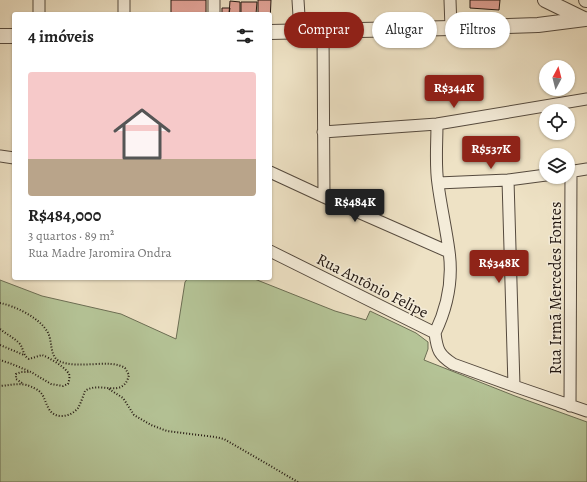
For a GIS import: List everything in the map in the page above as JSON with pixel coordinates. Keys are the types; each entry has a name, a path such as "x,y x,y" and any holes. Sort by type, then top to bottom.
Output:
{"street":[{"path":"39,0 39,12"},
{"path":"124,0 124,12"},
{"path":"214,0 214,12"},
{"path":"298,0 299,12"},
{"path":"450,0 450,12"},
{"path":"545,0 586,20"},
{"path":"510,26 538,25 586,20"},
{"path":"364,30 445,28"},
{"path":"272,32 284,32"},
{"path":"0,36 12,36"},
{"path":"323,48 324,197"},
{"path":"323,132 437,124 587,99"},
{"path":"435,333 446,304 449,286 450,252 438,183 437,124"},
{"path":"0,156 12,158"},
{"path":"575,171 587,169"},
{"path":"272,173 450,252"},
{"path":"438,183 508,180 539,176"},
{"path":"508,180 514,386"},
{"name":"Rua Irmã Mercedes Fontes","path":"570,184 570,406"},
{"name":"Rua Antônio Felipe","path":"272,252 435,333 436,346 440,353 453,364 587,411"}],"path":[{"path":"0,303 24,312 46,329 51,339 53,354 57,360 83,366 112,364 123,366 129,375 125,384 117,388 97,387 88,389 85,391 77,409 68,415 59,416 54,415 49,409 43,394 32,386 22,384 0,386"},
{"path":"0,329 19,342 22,346 24,355"},
{"path":"0,345 24,355 29,359 40,355 45,356 59,365 68,374 68,384 64,386 51,384 31,372 0,360"},
{"path":"22,384 16,379 16,374 21,372 31,372"},
{"path":"108,388 123,398 134,415 151,425 167,431 224,439 298,482"}],"green space":[{"path":"0,280 42,296 121,314 176,339 186,280 257,280 335,311 366,320 370,311 416,333 428,342 428,349 424,360 515,396 587,422 587,482 0,482"}],"building":[{"path":"171,0 206,0 206,12 171,12"},
{"path":"258,0 271,0 270,12 258,12"},
{"path":"470,0 500,0 499,10 470,8"},
{"path":"230,1 240,2 240,12 229,12"},
{"path":"241,2 257,2 256,12 241,12"},
{"path":"222,8 230,8 229,12 222,12"}]}
